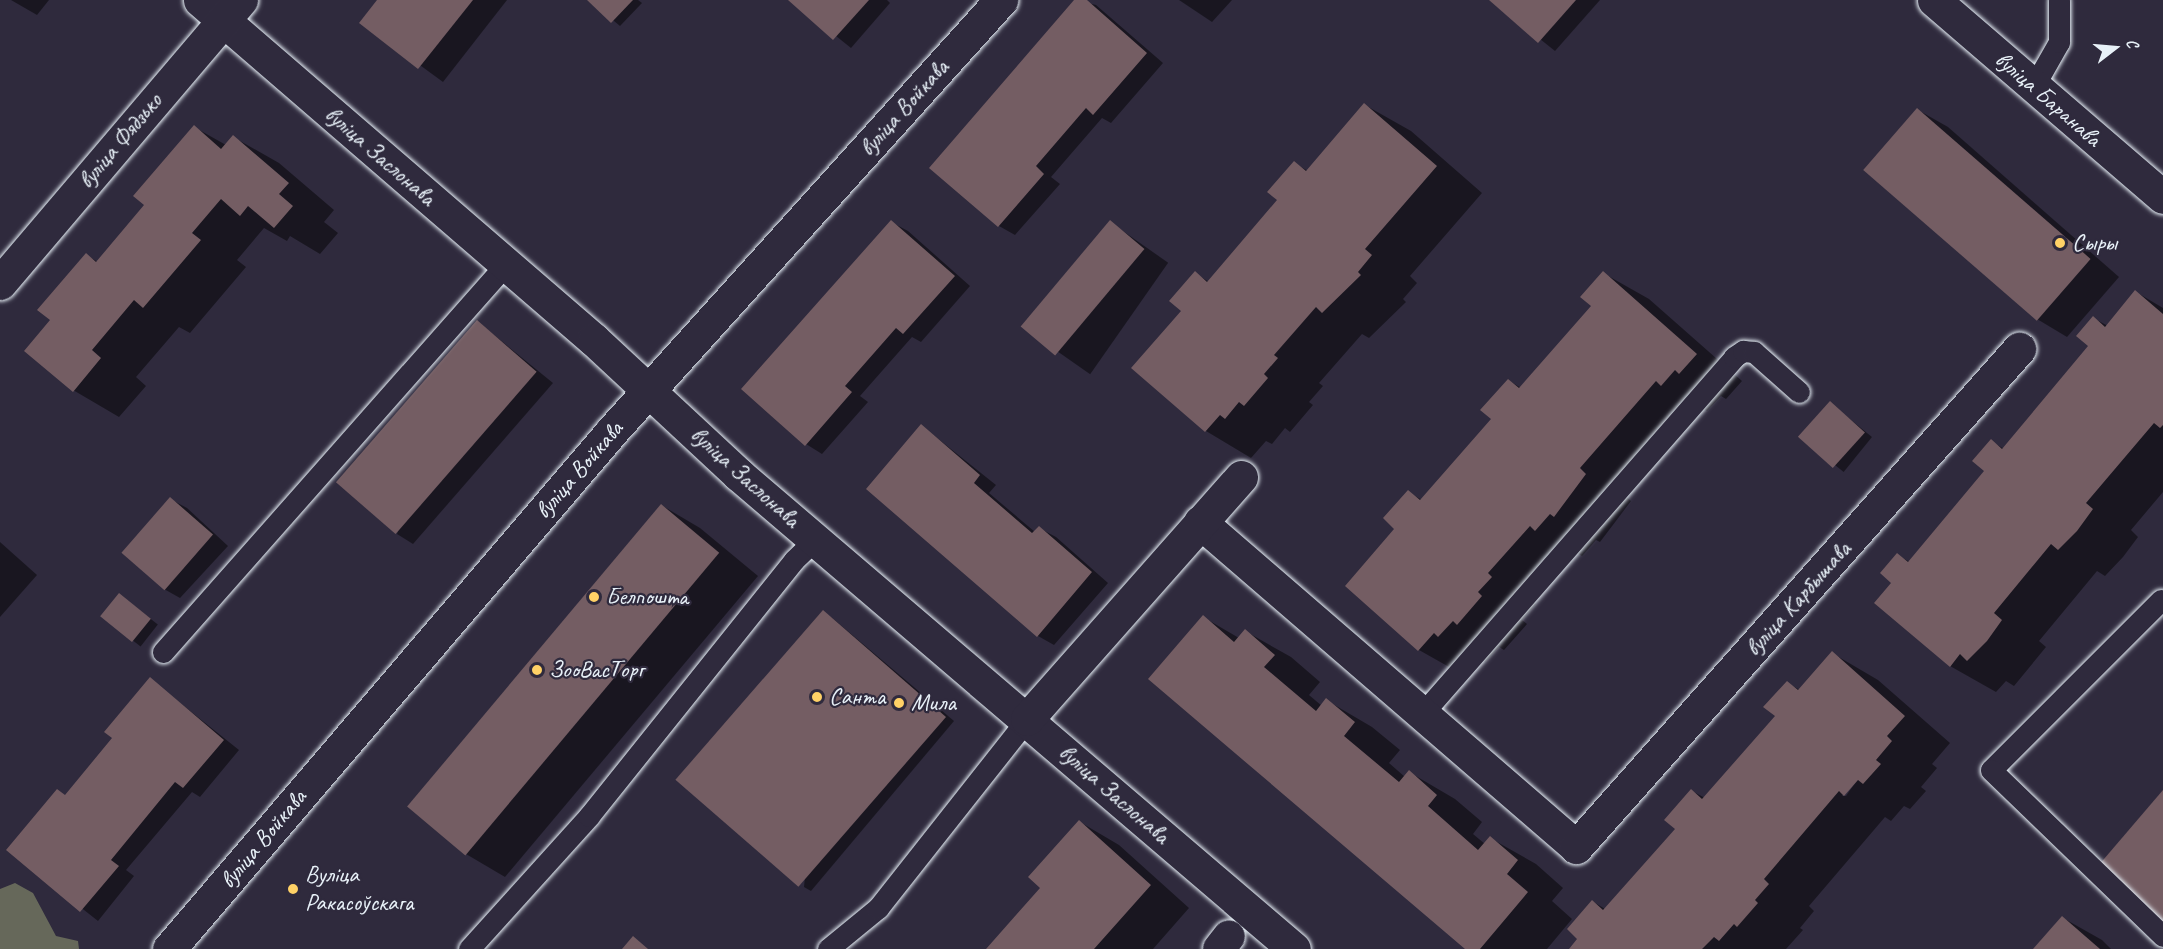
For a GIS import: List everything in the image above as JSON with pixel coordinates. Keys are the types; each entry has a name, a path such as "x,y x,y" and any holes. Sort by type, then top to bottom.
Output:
{"street":[{"name":"вуліца Войкава","path":"169,949 650,389 1001,0"},
{"name":"вуліца Баранава","path":"1934,0 2163,197"},
{"name":"вуліца Заслонава","path":"221,7 506,264 650,389 738,474 1294,949"},
{"name":"вуліца Фядзько","path":"0,283 221,7"},
{"name":"вуліца Карбышава","path":"1422,714 1576,847 2019,349"},
{"path":"1027,719 1241,477"},
{"path":"1200,522 1422,714"}],"lane":[{"path":"2034,86 2059,42 2059,0"},
{"path":"163,652 506,264"},
{"path":"1422,714 1734,357 1743,351 1754,352 1799,392"},
{"path":"469,949 589,816 794,560 815,540"},
{"path":"2161,600 1991,770 2163,936"},
{"path":"828,949 878,908 1027,719"}],"green space":[{"path":"15,883 33,893 56,936 78,941 79,949 0,949 0,889"}],"building":[{"path":"377,0 473,0 418,69 359,23"},
{"path":"587,0 633,0 611,23"},
{"path":"788,0 869,0 833,40"},
{"path":"1074,0 1087,0 1147,53 1093,115 1086,108 1036,166 1044,174 998,227 929,168"},
{"path":"1489,0 1576,0 1538,43"},
{"path":"1364,103 1437,166 1365,249 1372,255 1358,272 1361,275 1322,313 1316,307 1274,355 1278,358 1264,374 1268,378 1244,406 1239,402 1225,419 1220,415 1205,432 1131,368 1181,311 1169,301 1195,271 1207,282 1277,200 1267,192 1294,161 1306,171"},
{"path":"1917,108 2091,259 2037,321 1863,170"},
{"path":"194,125 221,149 233,135 289,183 279,194 293,206 274,228 248,206 240,216 221,199 192,233 201,240 143,308 134,300 92,350 101,358 73,392 24,351 50,320 37,310 86,253 96,262 144,205 133,196"},
{"path":"891,220 955,276 903,334 896,328 845,386 852,392 805,446 741,389"},
{"path":"1110,220 1144,249 1055,355 1021,326"},
{"path":"1603,271 1697,354 1679,374 1675,370 1661,386 1656,381 1580,468 1586,474 1554,517 1550,514 1535,531 1530,526 1488,573 1492,577 1478,592 1482,596 1457,625 1453,621 1438,637 1434,633 1418,651 1345,586 1394,529 1383,518 1408,490 1420,500 1491,419 1480,410 1508,379 1519,388 1591,306 1580,297"},
{"path":"2135,290 2163,314 2163,425 2160,428 2154,423 2086,503 2093,509 2077,531 2058,550 2051,544 1994,613 2002,620 1987,641 1967,661 1960,654 1950,667 1874,603 1891,583 1880,573 1897,553 1908,562 1984,471 1972,461 1991,439 2002,449 2088,346 2076,336 2093,316 2105,327"},
{"path":"477,320 537,372 396,534 336,482"},
{"path":"1830,401 1865,432 1833,468 1798,437"},
{"path":"921,424 980,475 974,483 1032,533 1039,526 1092,572 1037,637 866,489"},
{"path":"170,497 213,534 164,590 121,553"},
{"path":"661,504 719,553 465,855 407,807"},
{"path":"119,593 151,619 132,642 100,616"},
{"path":"823,610 946,717 798,887 675,780"},
{"path":"1203,615 1234,642 1245,629 1275,655 1264,667 1316,711 1326,698 1355,722 1344,736 1399,782 1409,770 1437,795 1428,806 1478,850 1490,836 1518,860 1507,874 1528,892 1480,949 1465,949 1148,679"},
{"path":"1832,651 1905,716 1887,736 1892,741 1876,760 1881,764 1863,784 1858,780 1844,796 1839,791 1764,879 1769,884 1755,900 1758,903 1737,927 1734,924 1719,941 1714,937 1702,949 1569,949 1577,939 1567,929 1592,900 1603,910 1675,829 1664,820 1691,789 1702,799 1775,716 1763,707 1787,681 1798,690"},
{"path":"150,677 224,740 183,788 175,782 111,860 119,866 80,912 6,850 57,789 65,795 112,738 104,732"},
{"path":"2163,790 2163,922 2098,866"},
{"path":"1079,820 1151,885 1094,949 986,949 1040,888 1028,877"},
{"path":"2062,916 2100,949 2033,949"},
{"path":"633,936 648,949 622,949"}],"place":[{"name":"Сыры","path":"2060,243"},
{"name":"Белпошта","path":"594,597"},
{"name":"ЗооВасТорг","path":"537,670"},
{"name":"Санта","path":"817,697"},
{"name":"Мила","path":"899,703"},
{"name":"Вуліца Ракасоўскага","path":"293,889"}]}
